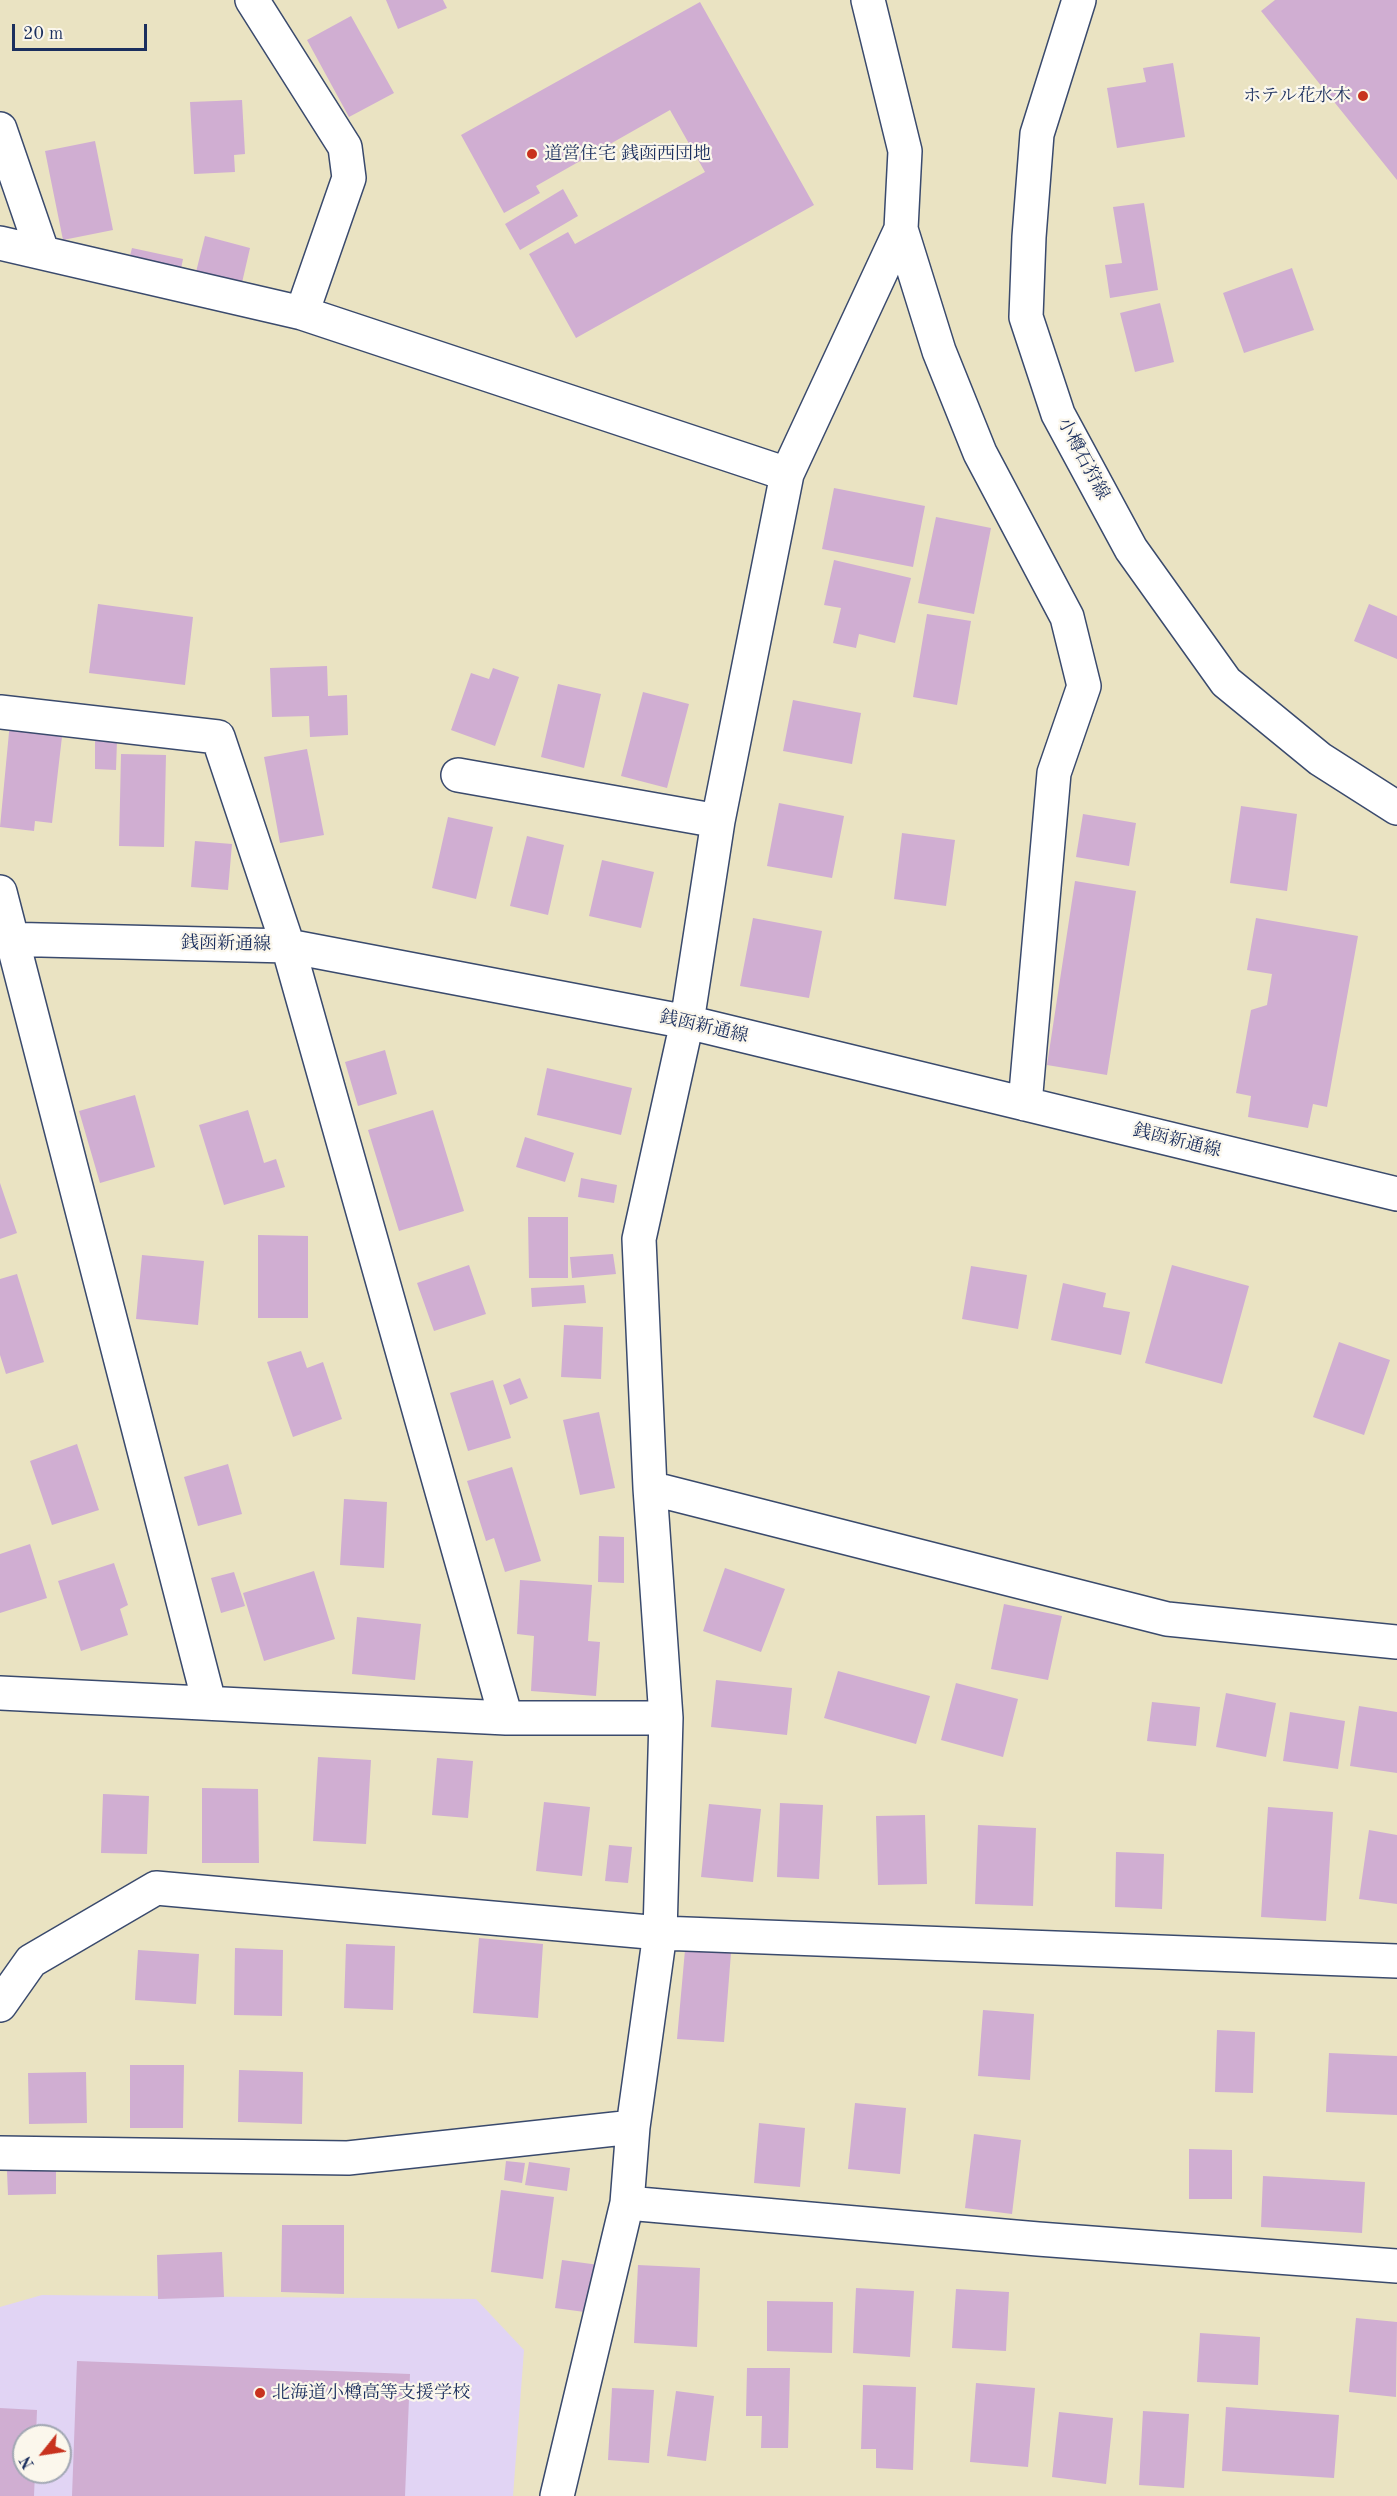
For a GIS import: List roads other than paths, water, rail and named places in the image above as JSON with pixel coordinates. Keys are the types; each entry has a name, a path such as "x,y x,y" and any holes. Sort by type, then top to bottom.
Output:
{"street":[{"path":"252,0 345,147 349,178 302,313"},
{"path":"868,0 905,151 901,229 939,351 980,453 1067,617 1084,686 1054,773 1025,1104"},
{"name":"小樽石狩線","path":"1079,0 1036,134 1029,237 1026,317 1058,414 1131,549 1226,682 1320,759 1397,808"},
{"path":"0,129 42,251"},
{"path":"557,2496 627,2203 633,2127 660,1933 666,1718 650,1488 639,1239 687,1022 718,821 787,474 901,229"},
{"path":"0,243 302,313 787,474"},
{"path":"0,712 218,737 288,946 506,1718"},
{"path":"458,775 718,821"},
{"path":"0,892 6,939 209,1702"},
{"name":"銭函新通線","path":"6,939 288,946 687,1022 1397,1194"},
{"path":"650,1488 1167,1619 1397,1642"},
{"path":"0,1693 506,1718 666,1718"},
{"path":"0,2005 31,1961 156,1888 660,1933 1397,1962"},
{"path":"0,2153 348,2158 633,2127"},
{"path":"627,2203 1038,2240 1397,2266"}],"place":[{"name":"ホテル花水木","path":"1363,96"},
{"name":"道営住宅 銭函西団地","path":"532,154"},
{"name":"北海道小樽高等支援学校","path":"260,2393"}]}
